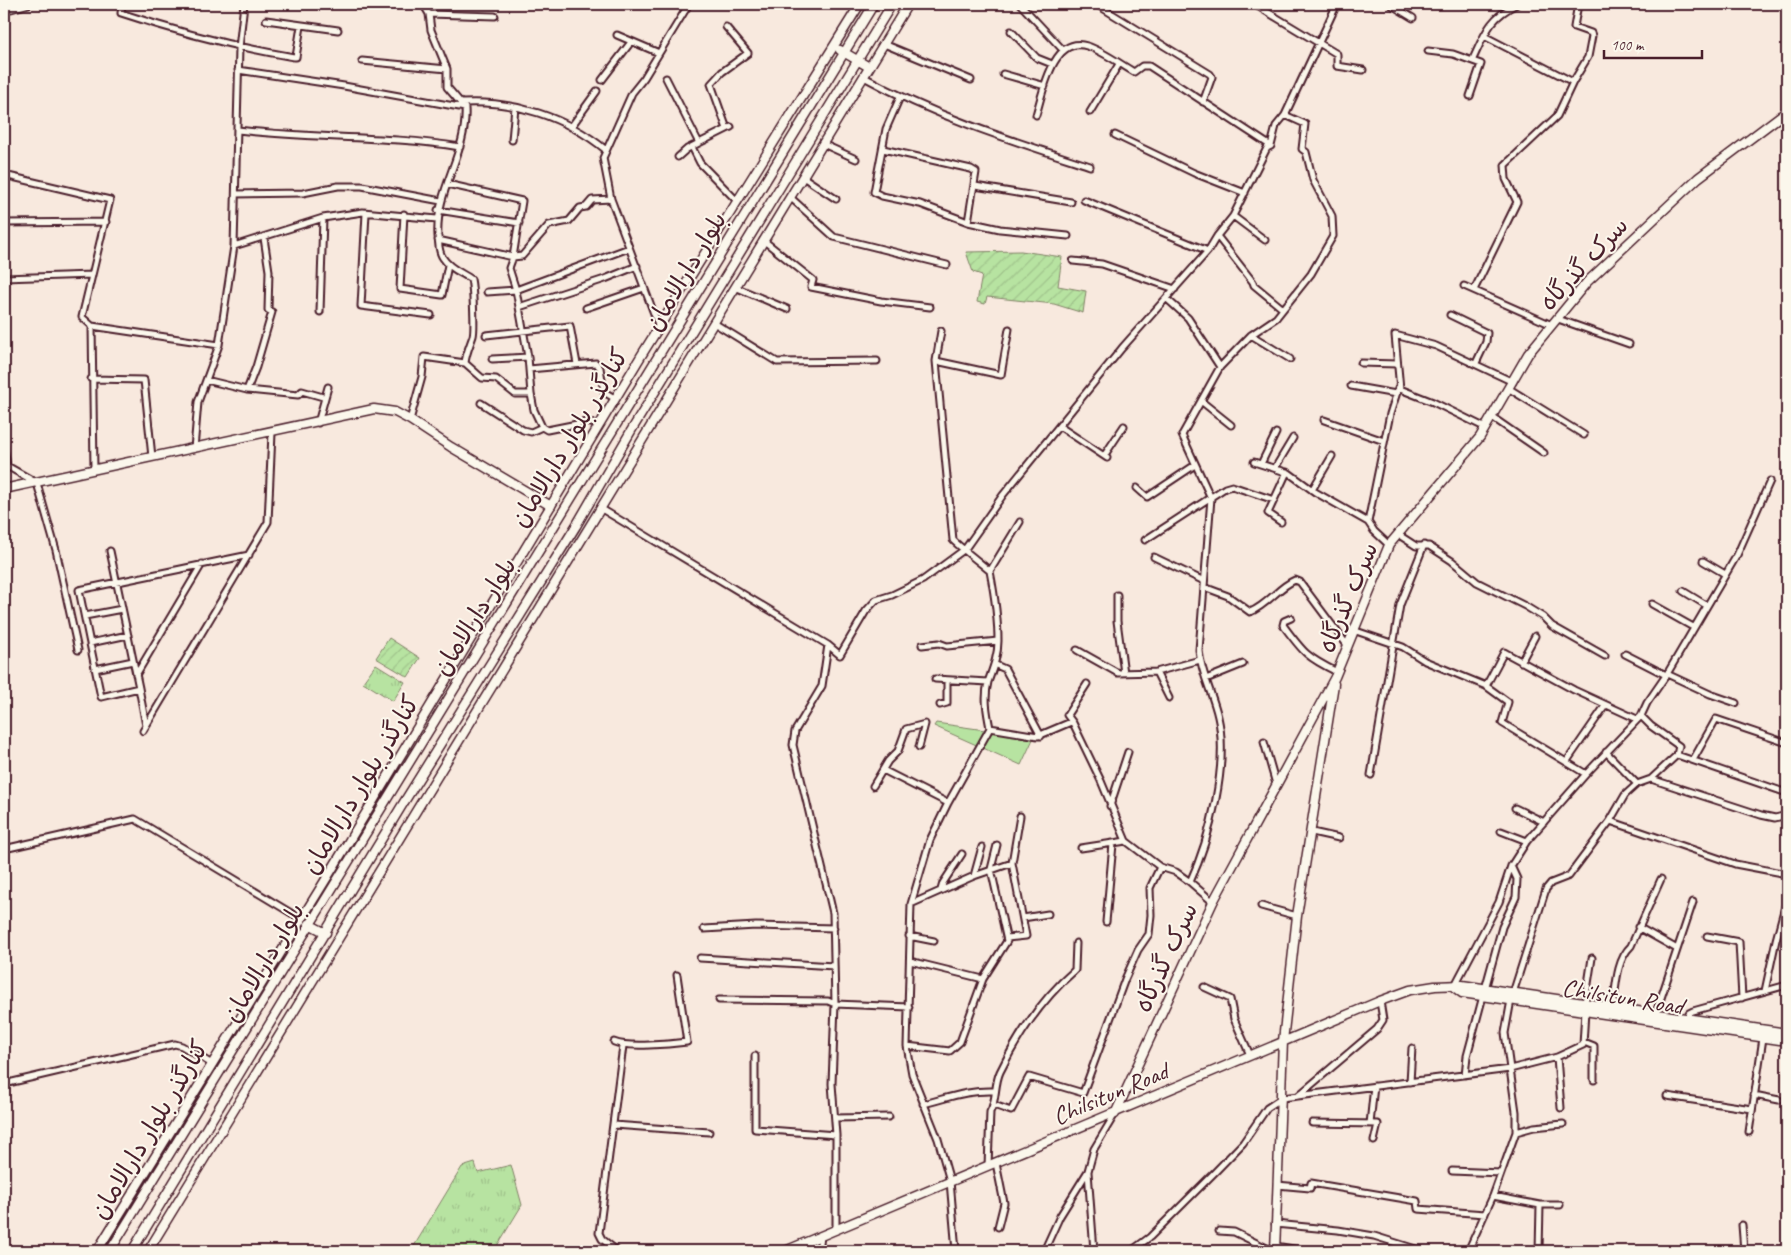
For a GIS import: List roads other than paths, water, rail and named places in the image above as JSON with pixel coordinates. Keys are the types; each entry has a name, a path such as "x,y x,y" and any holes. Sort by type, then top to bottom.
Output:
{"main road":[{"name":"کنارگذر بلوار دارالامان","path":"97,1251 659,327 860,4"},
{"name":"بلوار دارالامان","path":"110,1251 874,4"},
{"name":"بلوار دارالامان","path":"132,1251 411,790 576,526 631,431 892,4"},
{"path":"148,1251 908,4"},
{"path":"834,46 869,67"},
{"name":"سرک گذرگاه","path":"1115,1114 1213,902 1336,674 1389,545 1486,428 1528,354 1587,282 1639,231 1698,178 1787,111"},
{"path":"4,489 272,433 374,409 396,412 551,506"},
{"path":"1274,1250 1283,1041 1297,916 1336,674"},
{"path":"309,924 326,933"},
{"path":"331,924 346,926"},
{"name":"Chilsitun Road","path":"785,1251 1115,1114 1283,1041 1410,990 1435,986 1454,987 1462,985 1484,992 1787,1041"},
{"name":"Chilsitun Road","path":"1585,1007 1613,1008 1787,1033"}],"street":[{"path":"4,11 29,4"},
{"path":"122,4 121,13 239,48 296,56 301,26"},
{"path":"194,449 198,402 219,345 234,246 238,70 244,4"},
{"path":"423,4 429,14 431,30 447,69 447,87 465,108 466,119 460,148 438,210 437,219 438,240 442,258 448,265 470,280 473,288 474,334 466,352 464,363"},
{"path":"659,327 611,199 603,158 632,92 689,4"},
{"path":"1020,4 1064,50"},
{"path":"1096,4 1210,74 1212,77 1203,102"},
{"path":"1254,4 1338,55 1337,66 1363,70"},
{"path":"600,508 828,645 840,655 866,611 876,600 892,595 924,580 965,549 1003,495 1133,334 1167,299 1208,251 1233,216 1267,148 1271,146 1276,126 1285,115 1337,4"},
{"path":"1390,4 1413,18"},
{"path":"1473,59 1484,36 1501,12 1517,4"},
{"path":"1474,290 1517,202 1506,179 1505,166 1557,116 1573,82 1588,57 1591,33 1574,27 1578,4"},
{"path":"429,14 495,16"},
{"path":"266,20 338,30"},
{"path":"678,157 729,128 711,84 722,72 748,53 726,27"},
{"path":"1011,31 1037,58 1052,64"},
{"path":"617,35 659,52"},
{"path":"1484,36 1573,82"},
{"path":"602,80 631,42"},
{"path":"884,44 971,80"},
{"path":"1036,115 1052,64 1064,50 1076,45 1087,46 1134,72 1142,66 1148,66 1271,146"},
{"path":"1428,51 1473,59 1479,62 1481,66 1470,96"},
{"path":"362,61 447,69"},
{"path":"1090,112 1119,64"},
{"path":"238,70 344,86 465,108"},
{"path":"1003,74 1045,86"},
{"path":"864,77 900,97 980,131 1090,166"},
{"path":"666,78 699,144"},
{"path":"571,126 597,91"},
{"path":"900,97 886,129 874,192 882,196 920,204 968,222 1011,231 1068,236"},
{"path":"462,103 488,101 540,112 571,126 606,150"},
{"path":"512,140 515,108"},
{"path":"1190,882 1207,843 1220,768 1218,716 1200,660 1200,624 1211,498 1182,435 1220,367 1252,336 1276,318 1311,274 1333,236 1332,216 1313,180 1306,152 1302,149 1305,124 1285,115"},
{"path":"238,130 269,134 428,142 460,148"},
{"path":"1115,135 1194,173 1245,193"},
{"path":"823,144 856,159"},
{"path":"692,148 700,163 738,202"},
{"path":"883,149 971,169 976,172 968,222"},
{"path":"4,176 110,200 82,317 92,326 219,345"},
{"path":"803,176 836,199"},
{"path":"447,184 522,201 513,257 509,268 516,290 528,357 534,410 542,427 547,430 587,422 600,425"},
{"path":"236,194 303,193 338,186 362,186 441,201"},
{"path":"975,186 1071,202"},
{"path":"790,197 834,237 947,265"},
{"path":"438,240 513,257 522,256 549,224 569,222 580,208 586,207 592,200 611,199"},
{"path":"1084,200 1208,251"},
{"path":"438,210 518,223"},
{"path":"234,246 323,218 366,213 404,214 437,219"},
{"path":"366,213 361,306 431,315"},
{"path":"404,214 400,289 442,295 448,265"},
{"path":"1233,216 1264,240"},
{"path":"320,312 323,218"},
{"path":"4,224 106,222"},
{"path":"1217,236 1254,285 1283,309"},
{"path":"247,390 256,367 272,312 268,310 269,271 264,238"},
{"path":"764,240 812,280 811,287 881,301 930,307"},
{"path":"487,292 516,290 629,248"},
{"path":"1073,261 1102,264 1176,289"},
{"path":"518,307 637,266"},
{"path":"4,278 92,275"},
{"path":"1464,286 1552,325"},
{"path":"735,287 787,309"},
{"path":"586,308 644,288"},
{"path":"1167,299 1188,318 1220,367"},
{"path":"1450,315 1487,333 1486,342 1476,363"},
{"path":"1558,319 1629,344"},
{"path":"714,323 777,362 877,361"},
{"path":"92,326 91,379 94,470"},
{"path":"486,335 570,326 577,364"},
{"path":"936,362 1001,375 1010,329"},
{"path":"941,331 936,362 953,540 956,545 965,549 990,571"},
{"path":"1368,522 1384,441 1399,386 1396,334 1436,346 1476,363 1584,435"},
{"path":"1252,336 1290,359"},
{"path":"410,420 422,377 424,357 464,363 482,378 496,379 515,394 531,394"},
{"path":"492,359 528,357"},
{"path":"1361,363 1397,364"},
{"path":"529,369 577,364 598,364 604,392 616,399"},
{"path":"91,379 144,380 152,457"},
{"path":"206,380 247,390 298,395 302,390 323,397"},
{"path":"1351,386 1396,394"},
{"path":"1399,386 1403,391 1433,402 1486,428"},
{"path":"317,423 323,397 328,387"},
{"path":"1201,401 1231,425"},
{"path":"481,403 523,430 530,432 542,427"},
{"path":"1492,417 1544,452"},
{"path":"1324,420 1384,441"},
{"path":"1059,426 1106,457 1124,426"},
{"path":"110,551 139,688 145,729 268,522 272,433"},
{"path":"1261,464 1276,433"},
{"path":"1275,468 1293,438"},
{"path":"4,447 7,466 37,482 56,550 78,650"},
{"path":"1312,490 1332,456"},
{"path":"1254,462 1287,472 1312,490 1368,522 1374,531 1389,545"},
{"path":"1137,488 1147,498 1195,465"},
{"path":"1281,522 1268,514 1287,472"},
{"path":"1454,987 1499,902 1511,866 1527,841 1639,717 1646,703 1667,674 1737,555 1770,481"},
{"path":"1145,540 1232,486 1274,500"},
{"path":"956,1251 950,1181 938,1138 912,1074 907,1046 911,904 921,866 948,803 990,728 985,708 988,682 996,665 998,641 990,571 1020,522"},
{"path":"1399,535 1410,544 1429,546 1452,561 1477,582 1525,606 1543,617 1552,626 1605,656"},
{"path":"1371,775 1400,605 1424,545"},
{"path":"139,688 101,697 79,590 249,555"},
{"path":"1154,557 1228,596 1250,612 1259,608 1286,585 1295,580 1300,582 1347,645"},
{"path":"1703,561 1725,574"},
{"path":"136,675 202,564"},
{"path":"1683,591 1706,605"},
{"path":"1117,595 1117,621 1124,673"},
{"path":"1652,604 1693,627"},
{"path":"85,616 122,609"},
{"path":"1291,618 1284,622 1283,625 1302,650 1312,660 1336,674"},
{"path":"1354,630 1403,647 1425,661 1486,686 1508,702 1502,723 1567,760 1586,774"},
{"path":"90,643 128,635"},
{"path":"1521,662 1535,636"},
{"path":"922,645 939,643 947,646 998,641"},
{"path":"828,645 822,686 795,731 793,745 828,887 834,928 835,1004 832,1084 836,1135 836,1230"},
{"path":"1077,650 1118,673 1156,672 1200,660"},
{"path":"1468,1251 1494,1196 1516,1132 1516,1112 1505,1034 1512,996 1546,889 1551,883 1570,876 1610,821 1626,795 1637,784 1651,779 1676,755 1679,746 1639,717 1606,706 1504,652 1486,686"},
{"path":"1625,654 1710,694 1736,702"},
{"path":"95,669 133,661"},
{"path":"1206,679 1243,664"},
{"path":"996,665 1005,669 1041,736"},
{"path":"1156,672 1169,698"},
{"path":"935,679 988,682"},
{"path":"940,705 947,702 947,680"},
{"path":"1087,684 1068,714 1101,781 1126,842 1160,868 1176,872 1213,902"},
{"path":"1567,760 1606,706"},
{"path":"1693,760 1716,719 1787,743"},
{"path":"990,728 1041,736 1071,722"},
{"path":"873,786 903,742 906,729 926,724 919,747"},
{"path":"1264,742 1276,785"},
{"path":"1110,806 1128,752"},
{"path":"1606,752 1637,784"},
{"path":"1676,755 1787,793"},
{"path":"883,770 948,803"},
{"path":"1651,779 1761,815 1775,818 1787,814"},
{"path":"1515,808 1544,822"},
{"path":"1007,938 1026,936 1012,863 1020,816"},
{"path":"4,849 135,819 301,918"},
{"path":"1610,821 1734,864 1787,874"},
{"path":"1501,831 1527,841"},
{"path":"1312,832 1339,838"},
{"path":"1080,848 1126,842"},
{"path":"1106,922 1113,844"},
{"path":"907,1046 950,1052 960,1042 983,979 1007,938 991,869 997,845"},
{"path":"974,876 982,847"},
{"path":"941,890 943,883 962,854"},
{"path":"911,904 991,869 1012,863"},
{"path":"1465,1075 1467,1056 1502,926 1516,897 1517,879 1511,866"},
{"path":"994,1105 1011,1110 1015,1107 1029,1077 1083,1093 1125,979 1138,950 1149,934 1151,915 1150,888 1160,868"},
{"path":"1613,1008 1620,966 1625,952 1631,946 1661,879"},
{"path":"1766,991 1776,940 1787,899"},
{"path":"1656,1014 1693,902"},
{"path":"1261,906 1297,916"},
{"path":"1022,918 1048,914"},
{"path":"704,929 756,926 834,928"},
{"path":"1638,927 1677,949"},
{"path":"909,936 934,941"},
{"path":"1707,936 1739,942 1742,998"},
{"path":"998,1227 1004,1203 992,1164 990,1112 994,1105 994,1091 1000,1072 1035,1014 1075,970 1076,943"},
{"path":"700,958 834,966"},
{"path":"1131,1251 1150,1237 1215,1172 1243,1143 1267,1108 1282,1098 1510,1069 1557,1057 1582,1047 1592,958"},
{"path":"910,961 983,979"},
{"path":"614,1042 623,1046 642,1044 667,1045 687,1042 677,975"},
{"path":"1687,1018 1689,1013 1693,1011 1787,985"},
{"path":"1204,987 1230,999 1234,1019 1250,1055"},
{"path":"719,1000 828,1001 835,1004 909,1006"},
{"path":"1298,1096 1377,1029 1383,1020 1380,1001"},
{"path":"1749,1132 1763,1038"},
{"path":"1584,1042 1594,1046 1594,1080"},
{"path":"4,1084 174,1044 182,1046 212,1064"},
{"path":"616,1251 602,1239 599,1233 623,1046"},
{"path":"1410,1082 1412,1048"},
{"path":"755,1056 755,1129 836,1135"},
{"path":"1557,1057 1561,1108"},
{"path":"1370,1124 1374,1086"},
{"path":"924,1104 953,1095 979,1090 994,1091"},
{"path":"1754,1095 1779,1100"},
{"path":"1667,1096 1752,1110"},
{"path":"1044,1251 1060,1216 1088,1171 1094,1149 1115,1114"},
{"path":"835,1118 889,1118"},
{"path":"1312,1123 1380,1124 1374,1141"},
{"path":"1516,1132 1534,1127 1563,1124"},
{"path":"614,1125 709,1132"},
{"path":"1088,1171 1094,1251"},
{"path":"1452,1171 1501,1173"},
{"path":"1277,1185 1310,1188 1311,1183 1416,1201 1418,1209 1485,1214"},
{"path":"1494,1196 1540,1205 1560,1205"},
{"path":"1539,1251 1540,1205"},
{"path":"1275,1224 1338,1230 1374,1236 1422,1251"},
{"path":"1742,1225 1744,1251"},
{"path":"1219,1231 1234,1232 1274,1250 1306,1251"},
{"path":"819,1251 821,1236"}]}
